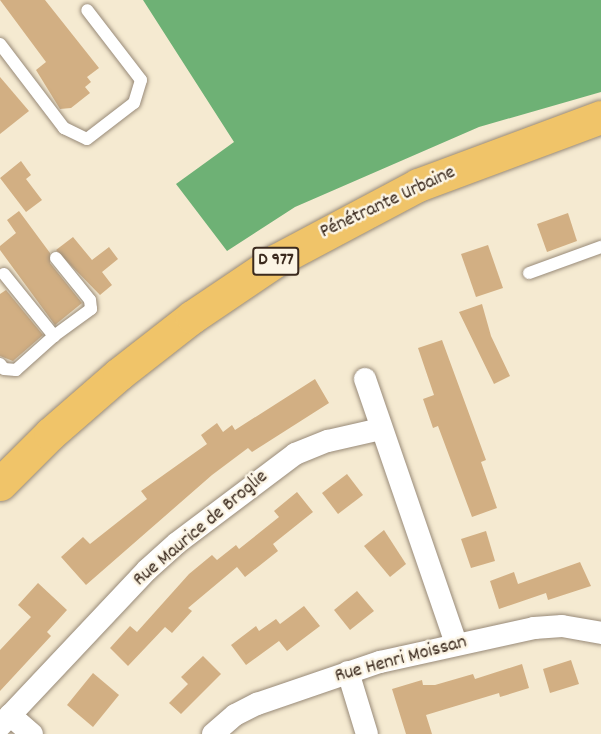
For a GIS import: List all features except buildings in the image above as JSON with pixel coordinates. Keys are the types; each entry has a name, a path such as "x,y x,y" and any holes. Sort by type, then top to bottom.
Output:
{"main road":[{"name":"Pénétrante Urbaine","path":"0,484 50,434 119,374 192,317 275,261 418,185 601,117"}],"street":[{"path":"365,379 456,644"},
{"name":"Rue Maurice de Broglie","path":"5,721 147,570 187,536 295,454 328,441 381,429"},
{"name":"Rue Henri Moissan","path":"213,734 235,715 257,704 348,672 456,644 562,626 601,633"},
{"path":"348,672 367,734"},
{"path":"5,721 32,734"}],"lane":[{"path":"0,44 64,128 87,139 134,103 141,80 87,10"},
{"path":"529,273 601,247"},
{"path":"0,364 4,369 16,370 54,336 91,309 90,300 56,258"},
{"path":"1,273 54,336"}],"green space":[{"path":"143,0 601,0 601,92 479,127 295,207 227,251 176,184 234,142"}]}
